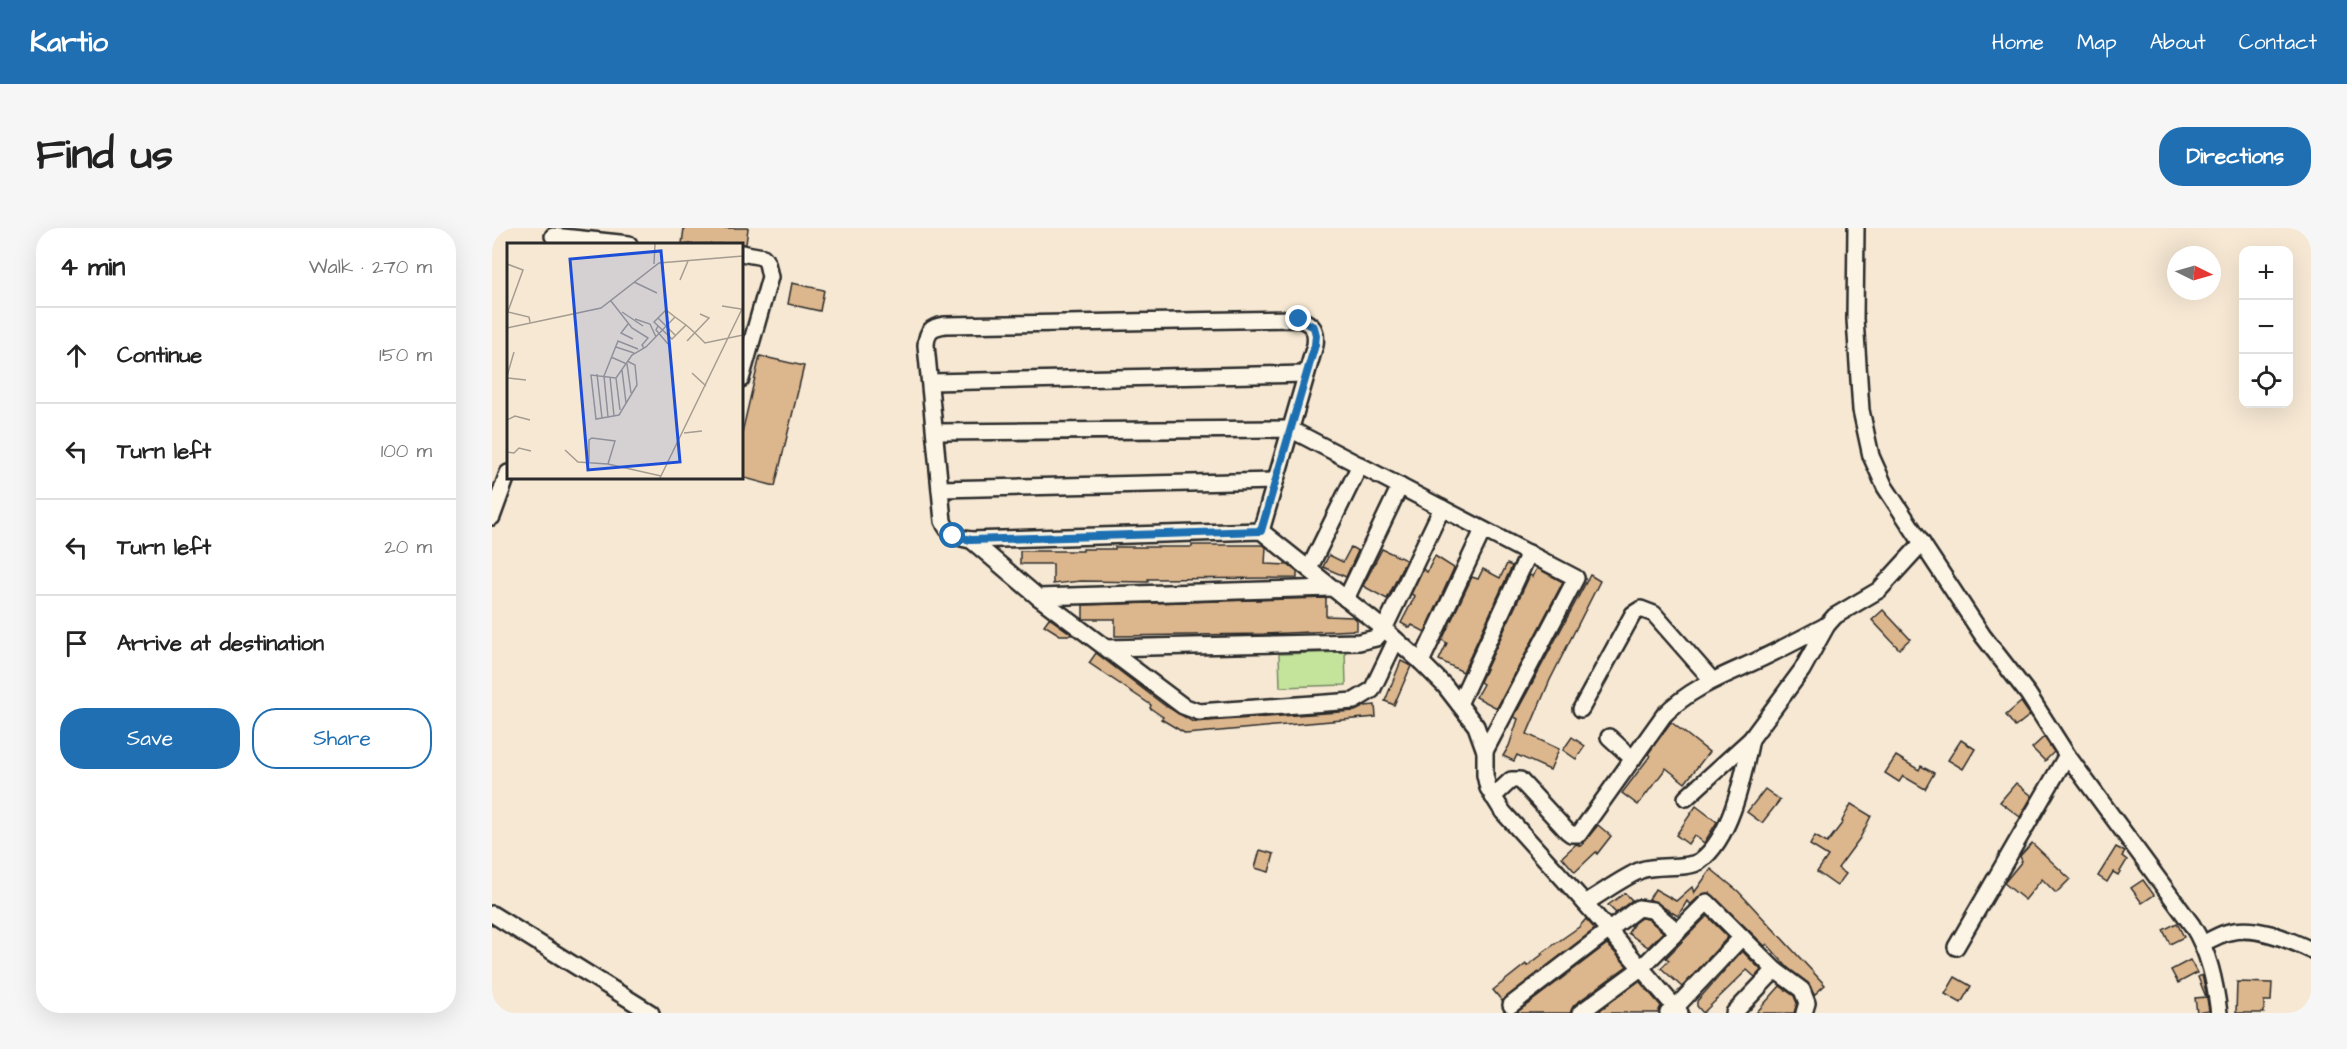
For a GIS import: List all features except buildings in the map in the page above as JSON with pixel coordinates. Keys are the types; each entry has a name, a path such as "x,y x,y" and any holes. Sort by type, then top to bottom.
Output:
{"street":[{"path":"1856,228 1855,320 1861,410 1871,456 1885,487 1983,636 2028,694 2067,754 2111,811 2203,943 2216,989 2218,1013"},
{"path":"554,236 620,243"},
{"path":"742,254 763,257 770,277 742,375"},
{"path":"1261,531 1306,374 1316,335 1314,327 1299,319 945,325 932,328 927,339 940,489 946,528 953,536 971,540 1261,531 1421,662 1459,704 1476,726 1485,751 1485,775 1493,797 1503,812 1586,903 1674,1011 1742,937"},
{"path":"930,382 1306,374"},
{"path":"935,432 1290,429 1575,578 1485,751"},
{"path":"1309,569 1360,465"},
{"path":"492,518 507,476"},
{"path":"940,489 1275,481"},
{"path":"1346,599 1400,486"},
{"path":"971,540 1038,597 1183,706 1199,712 1209,712 1354,701 1372,690 1390,635 1442,508"},
{"path":"1421,662 1484,530"},
{"path":"1493,797 1511,780 1520,780 1568,831 1575,835 1579,834 1669,710 1687,695 1712,680 1827,625 1846,608 1879,590 1922,543"},
{"path":"1459,704 1529,554"},
{"path":"1038,597 1332,588"},
{"path":"1581,709 1633,614 1641,609 1654,614 1712,680"},
{"path":"1686,798 1751,739 1802,670 1827,625"},
{"path":"1106,648 1359,642 1390,635"},
{"path":"1609,737 1633,759"},
{"path":"1586,903 1643,870 1659,866 1690,865 1700,861 1722,833 1733,808 1751,739"},
{"path":"1956,947 2067,754"},
{"path":"1580,1013 1641,968 1707,902 1775,970 1802,990 1807,1003 1803,1013"},
{"path":"1511,1005 1631,912 1645,908 1659,914 1678,932"},
{"path":"492,914 651,1013"},
{"path":"2203,943 2229,932 2260,932 2311,950"},
{"path":"1734,1013 1775,970"}],"green space":[{"path":"1345,652 1346,685 1280,687 1279,654"}],"route":[{"path":"953,536 971,540 1261,531 1315,345 1314,327 1299,319"}]}
